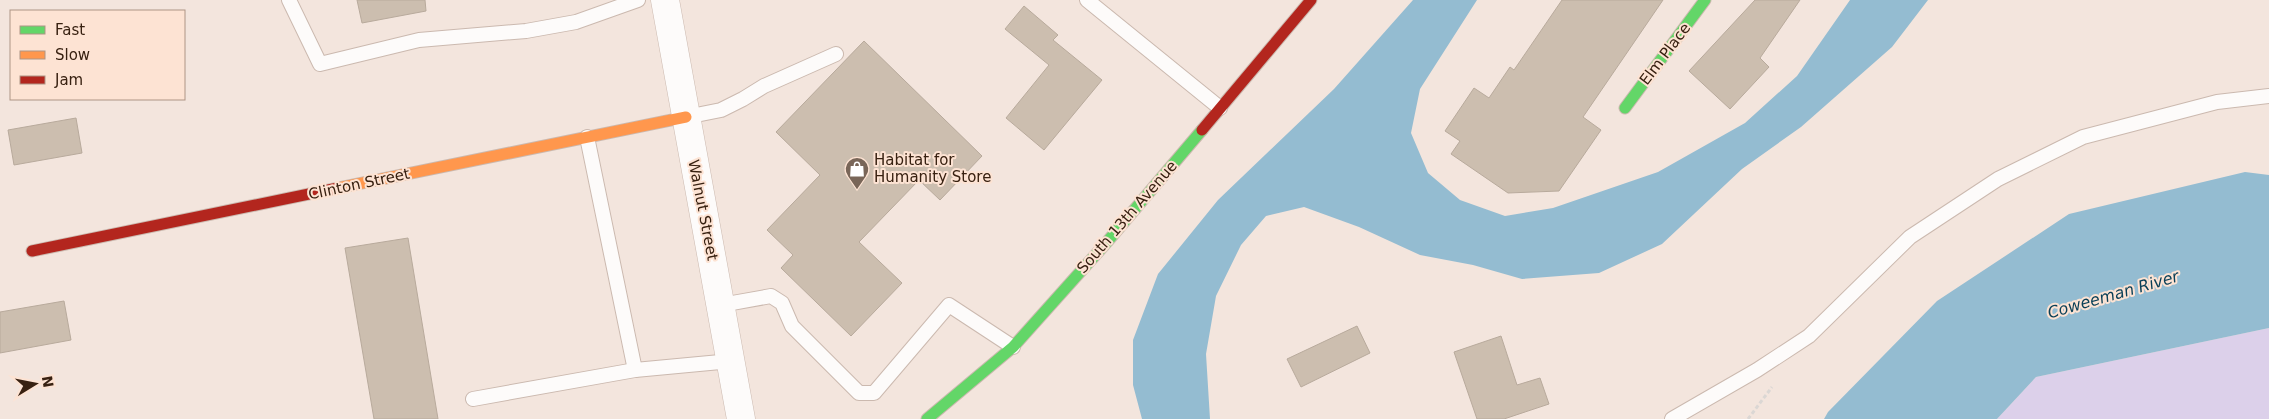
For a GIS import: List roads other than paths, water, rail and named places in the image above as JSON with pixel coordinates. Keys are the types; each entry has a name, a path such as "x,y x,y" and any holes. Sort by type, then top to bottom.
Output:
{"street":[{"name":"Walnut Street","path":"665,0 741,419"},
{"name":"South 13th Avenue","path":"927,419 1013,347 1107,242 1311,0"},
{"name":"Elm Place","path":"1625,108 1705,0"},
{"name":"Clinton Street","path":"32,251 686,116"}],"lane":[{"path":"289,0 320,64 419,40 526,31 576,22 638,0"},
{"path":"1087,0 1220,108"},
{"path":"686,116 721,110 743,100 764,86 836,54"},
{"path":"1672,419 1758,370 1809,336 1910,238 1998,178 2083,137 2216,102 2269,96"},
{"path":"587,137 635,370"},
{"path":"721,305 771,296 782,303 792,326 859,393 874,393 949,304 1013,347"},
{"path":"473,399 635,370 731,361"}],"water":[{"path":"1413,0 1477,0 1420,89 1411,133 1428,173 1460,200 1505,216 1553,208 1658,172 1745,123 1797,76 1850,0 1928,0 1892,47 1801,127 1742,169 1662,244 1599,273 1522,279 1473,265 1420,255 1359,227 1304,207 1266,216 1241,245 1216,296 1206,354 1210,419 1142,419 1133,385 1133,340 1158,274 1218,200 1334,89"},
{"name":"Coweeman River","path":"2245,172 2269,175 2269,328 2036,377 1997,419 1824,419 1828,412 1937,301 2069,214"}],"place":[{"name":"Habitat for Humanity Store","path":"857,190"}]}
